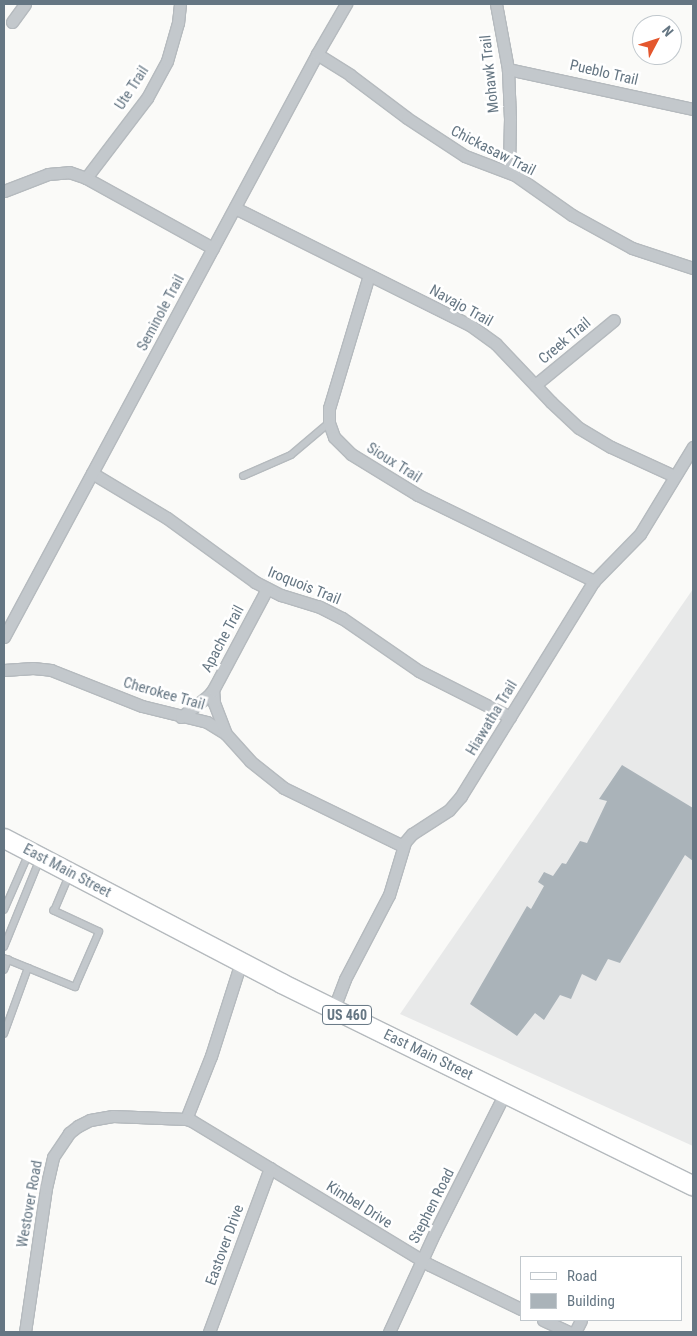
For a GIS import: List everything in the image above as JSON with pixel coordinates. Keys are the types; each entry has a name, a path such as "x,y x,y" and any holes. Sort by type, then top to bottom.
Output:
{"main road":[{"name":"East Main Street","path":"4,838 241,962 693,1186"}],"street":[{"path":"12,22 25,4"},
{"name":"Ute Trail","path":"86,178 147,98 163,68 178,23 180,4"},
{"name":"Seminole Trail","path":"4,637 317,54 346,4"},
{"name":"Mohawk Trail","path":"496,4 508,69 510,118 508,172"},
{"name":"Chickasaw Trail","path":"317,54 350,75 451,148 480,162 508,172 572,215 617,240 648,254 693,268"},
{"name":"Pueblo Trail","path":"508,69 693,109"},
{"path":"4,191 48,174 69,172 86,178 213,248"},
{"name":"Navajo Trail","path":"235,208 484,334 496,344 560,411 589,435 674,476"},
{"path":"329,423 329,408 369,275"},
{"name":"Creek Trail","path":"535,386 614,320"},
{"name":"Sioux Trail","path":"329,423 334,437 351,454 418,495 594,581"},
{"name":"Hiawatha Trail","path":"403,846 412,834 444,814 457,800 594,581 640,534 660,505 674,476 693,450"},
{"name":"Iroquois Trail","path":"92,473 167,518 240,572 267,589 318,606 342,618 419,671 510,716"},
{"name":"Apache Trail","path":"226,734 214,703 213,690 267,589"},
{"name":"Cherokee Trail","path":"4,670 33,668 51,670 142,706 207,722 226,734 250,761 284,788 403,846"},
{"path":"181,717 213,690"},
{"path":"334,1008 345,979 390,895 403,846"},
{"path":"186,1119 211,1056 241,962"},
{"name":"Stephen Road","path":"389,1332 422,1260 505,1093"},
{"name":"Westover Road","path":"25,1332 48,1172 60,1144 78,1126 101,1117 126,1116 186,1119"},
{"name":"Kimbel Drive","path":"186,1119 422,1260 520,1309"},
{"name":"Eastover Drive","path":"209,1332 270,1168"},
{"path":"545,1321 568,1332"}],"lane":[{"path":"243,476 291,455 329,423"},
{"path":"4,910 36,854"},
{"path":"4,947 36,854"},
{"path":"4,970 6,959 75,988 99,932 54,911 71,873"},
{"path":"4,1034 28,968"}],"shaded area":[{"path":"693,589 693,1146 400,1014"}],"building":[{"path":"622,765 693,808 693,861 685,855 620,963 608,959 596,981 582,974 571,999 560,995 544,1020 535,1013 517,1036 470,1004 527,906 531,909 544,886 538,882 544,872 553,876 562,863 566,864 580,841 587,843 607,801 599,799"}]}
